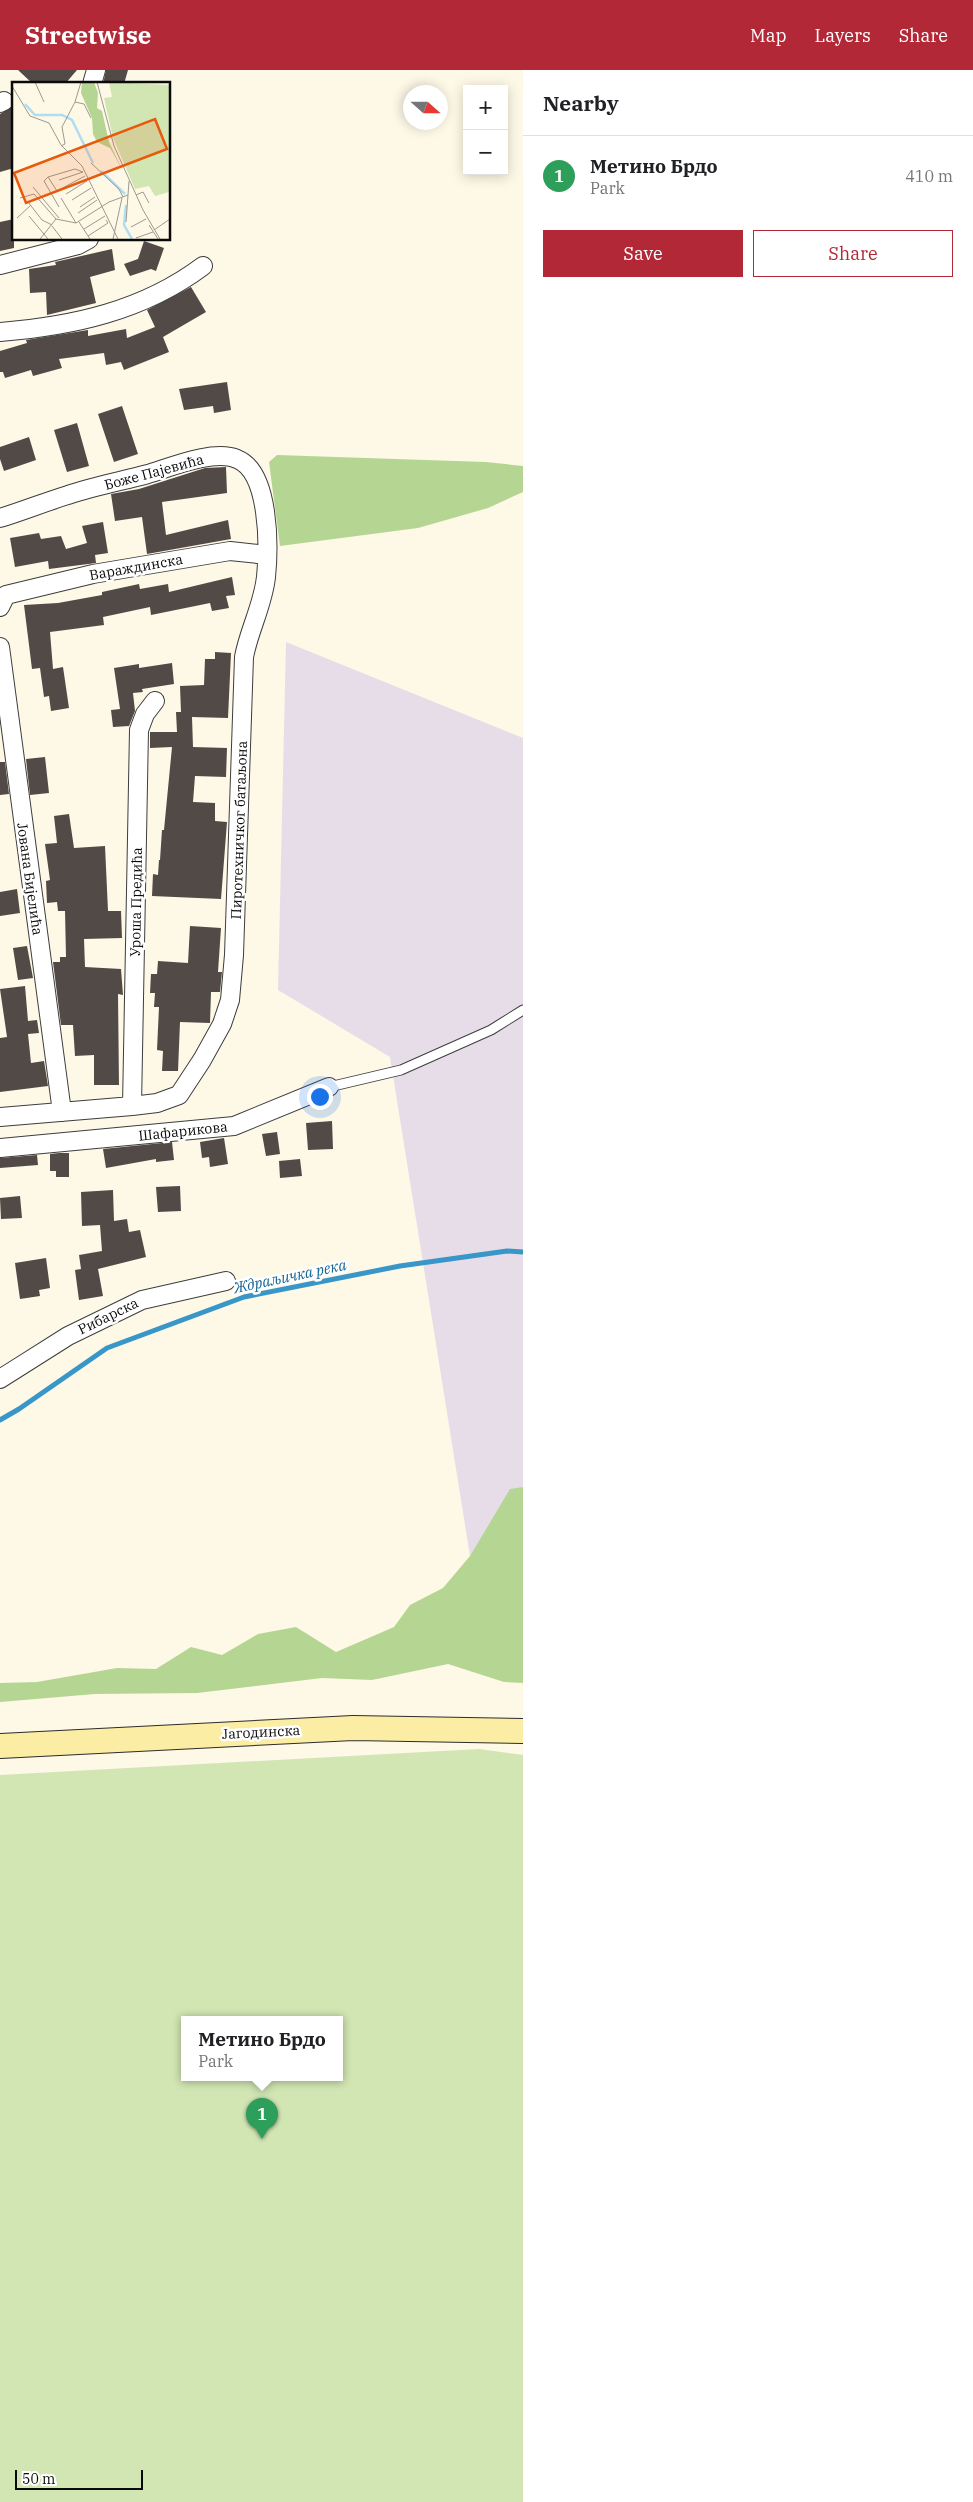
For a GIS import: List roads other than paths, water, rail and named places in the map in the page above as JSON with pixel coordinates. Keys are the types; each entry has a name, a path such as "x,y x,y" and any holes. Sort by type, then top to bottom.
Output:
{"main road":[{"name":"Јагодинска","path":"0,1746 353,1728 523,1731"}],"street":[{"path":"0,265 78,245 87,240"},
{"path":"0,332 82,322 123,308 171,287 203,266"},
{"name":"Боже Пајевића","path":"0,518 69,494 191,461 225,457 237,459 248,466 259,482 264,510 267,555"},
{"name":"Вараждинска","path":"3,601 93,574 230,551 267,555"},
{"name":"Пиротехничког батаљона","path":"132,1106 156,1103 179,1095 202,1060 222,1024 230,1000 234,955 244,657 247,639 263,594 267,555"},
{"name":"Јована Бијелића","path":"0,647 62,1112"},
{"name":"Уроша Предића","path":"132,1106 139,730 145,714 154,702"},
{"name":"Шафарикова","path":"0,1148 234,1126 330,1087"},
{"path":"0,1117 132,1106"},
{"name":"Рибарска","path":"0,1379 68,1336 142,1300 226,1281"}],"lane":[{"name":"Шафарикова","path":"330,1087 401,1070 491,1030 523,1010"}],"waterway":[{"name":"Ждраљичка река","path":"0,1420 107,1348 244,1297 400,1266 507,1251 523,1252"}],"place":[{"name":"Метино Брдо","path":"262,2139"}]}
